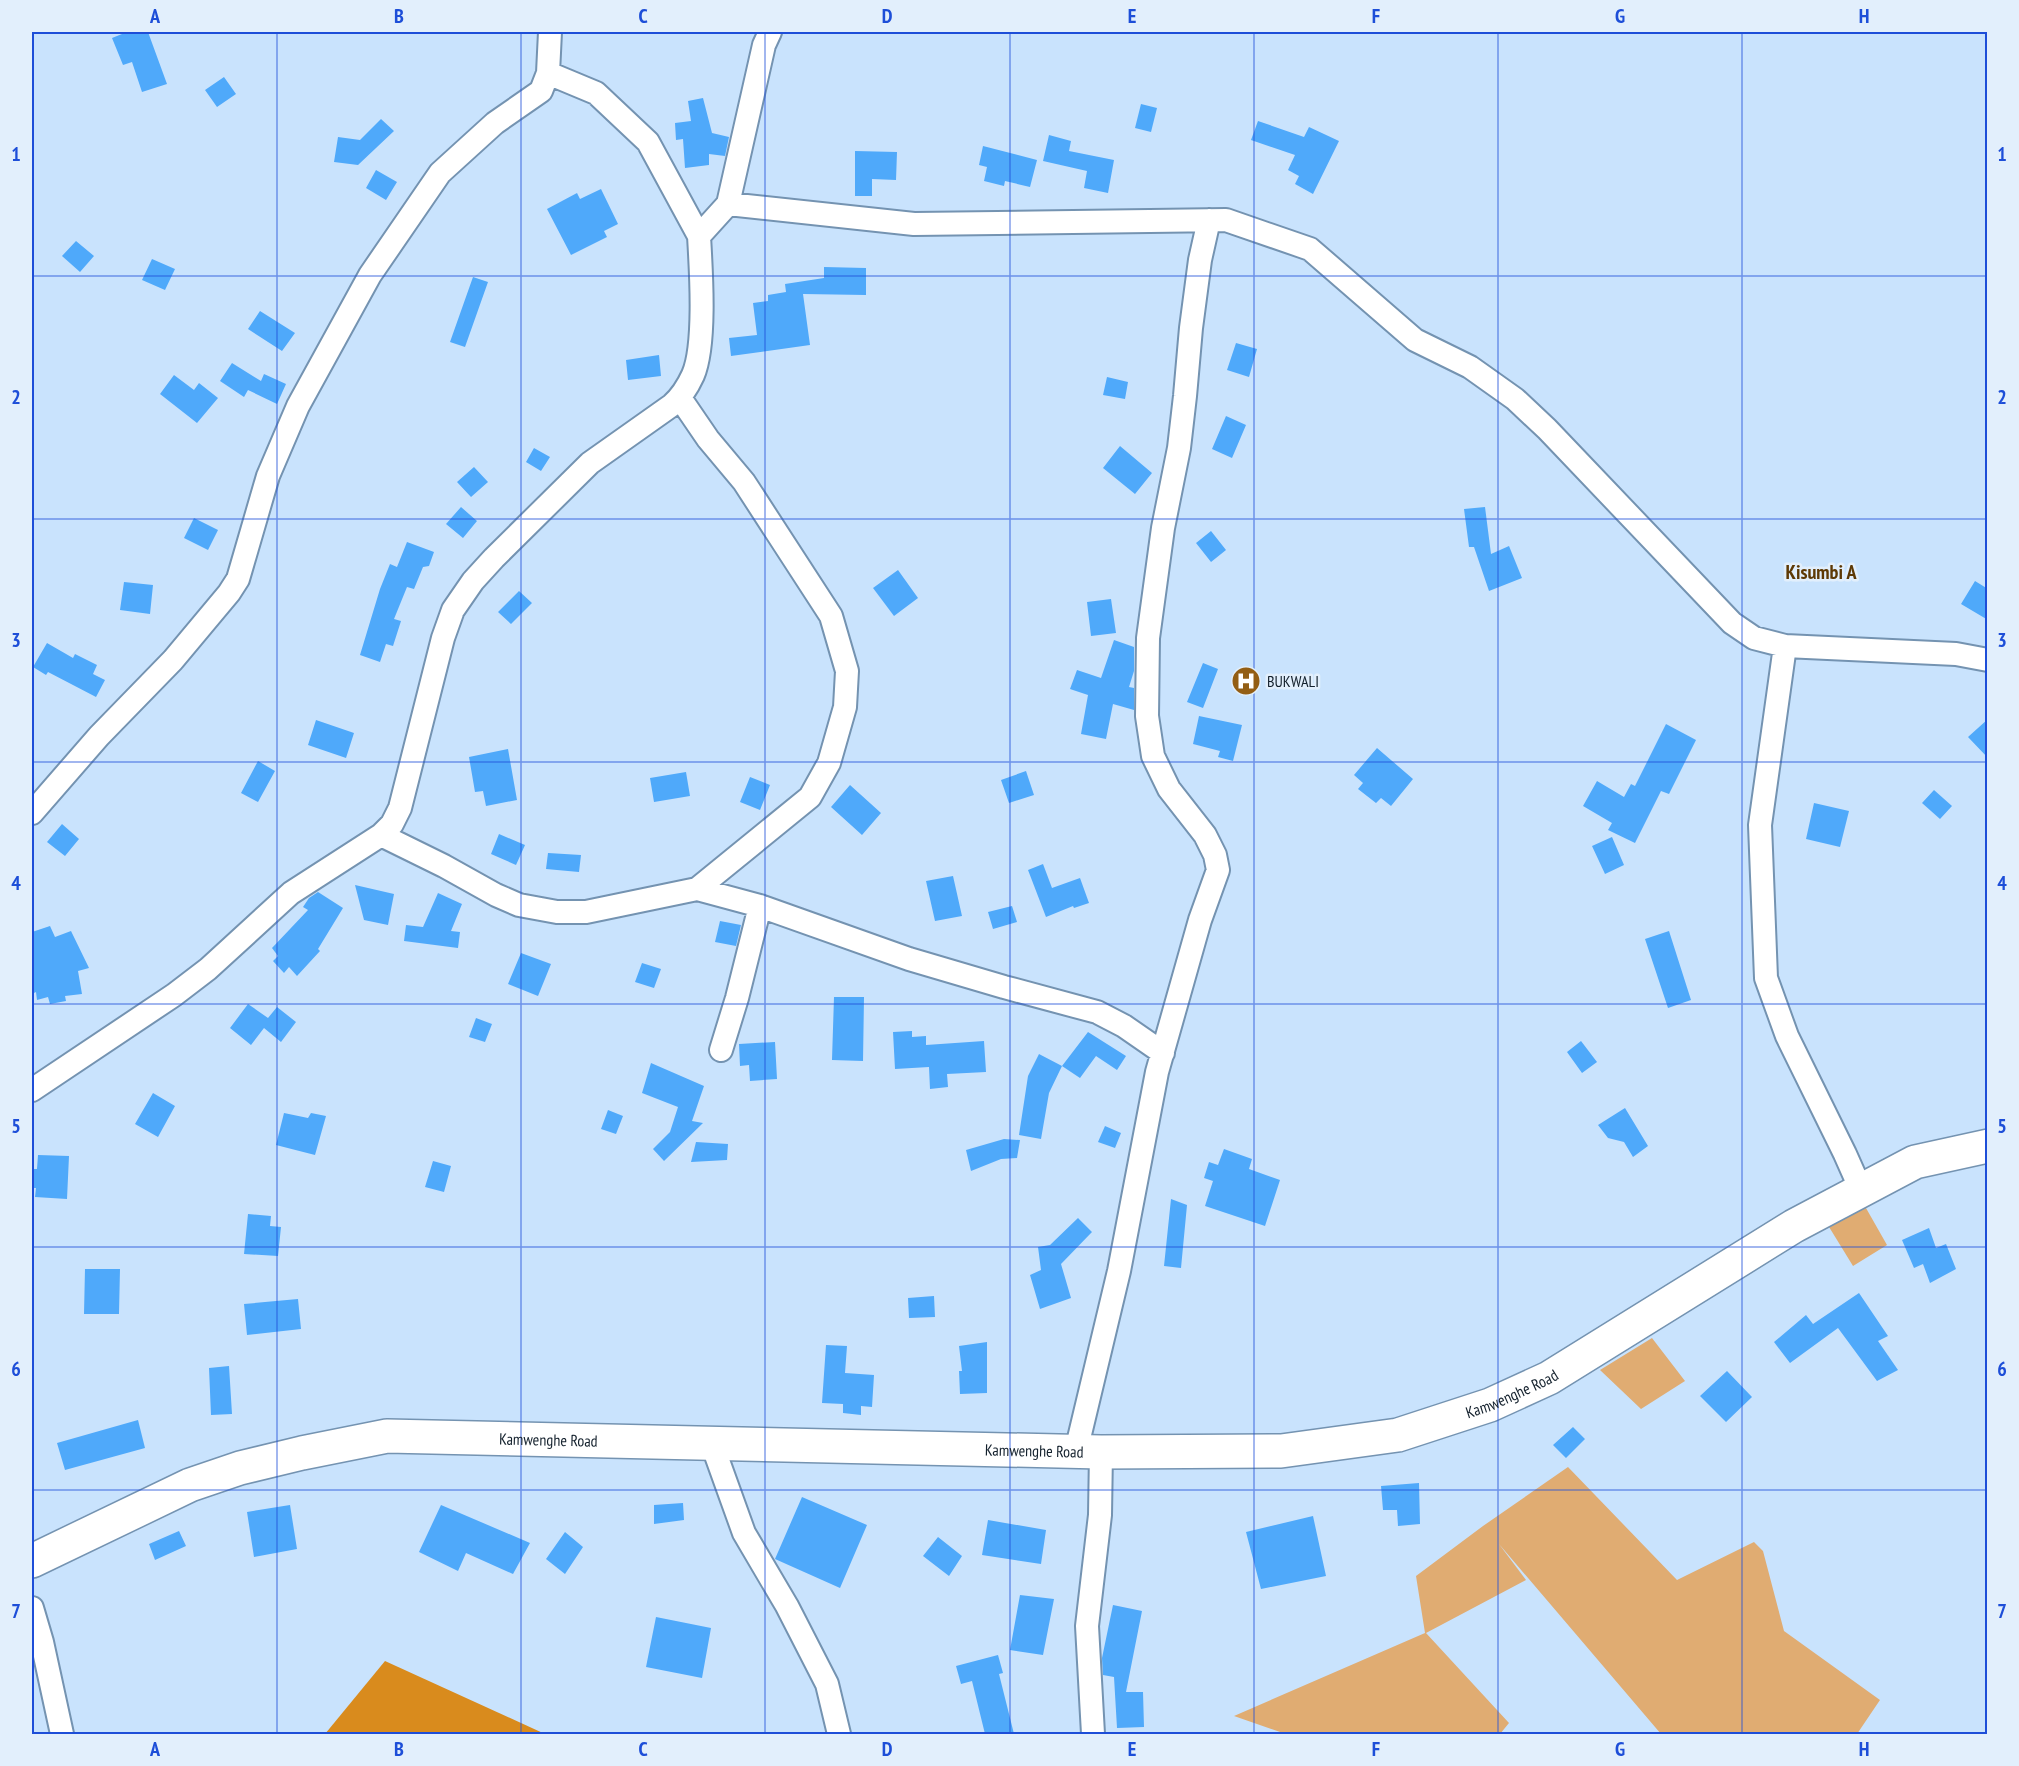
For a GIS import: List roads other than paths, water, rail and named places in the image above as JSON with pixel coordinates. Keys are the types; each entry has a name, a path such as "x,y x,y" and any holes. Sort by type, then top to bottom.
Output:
{"main road":[{"name":"Kamwenghe Road","path":"32,1561 190,1485 261,1463 387,1436 1089,1452 1281,1451 1398,1435 1490,1405 1549,1378 1794,1226 1915,1162 1988,1146"}],"street":[{"path":"32,813 99,736 173,660 229,593 238,579 268,476 298,406 370,275 440,173 495,123 541,92 548,73 550,32"},
{"path":"699,236 728,204 764,45 770,32"},
{"path":"32,1090 208,969 291,893 381,835 392,824 400,808 443,638 453,610 494,558 590,463 672,405 680,398 694,373 700,341 699,236 648,142 596,93 548,73"},
{"path":"728,204 914,224 1226,220 1310,249 1415,340 1470,367 1515,399 1547,429 1732,623 1754,638 1785,646 1956,654 1988,660"},
{"path":"1093,1734 1087,1626 1100,1515 1089,1452 1119,1271 1157,1072 1200,920 1218,870 1215,855 1205,835 1169,789 1153,756 1147,716 1148,638 1163,528 1179,448 1192,317 1200,260 1209,220"},
{"path":"381,835 444,866 496,896 519,905 557,912 586,912 697,889 810,797 830,763 845,707 847,671 831,616 744,482 708,439 680,398"},
{"path":"1785,646 1760,825 1766,978 1787,1036 1845,1154 1860,1190"},
{"path":"697,889 760,906 909,959 1097,1012 1124,1026 1162,1053"},
{"path":"720,1050 737,998 760,906"},
{"path":"712,1444 744,1533 788,1606 827,1684 839,1734"},
{"path":"32,1608 42,1642 62,1734"}],"place":[{"name":"BUKWALI","path":"1246,681"}],"district":[{"name":"Kisumbi A","path":"1821,572"}]}
